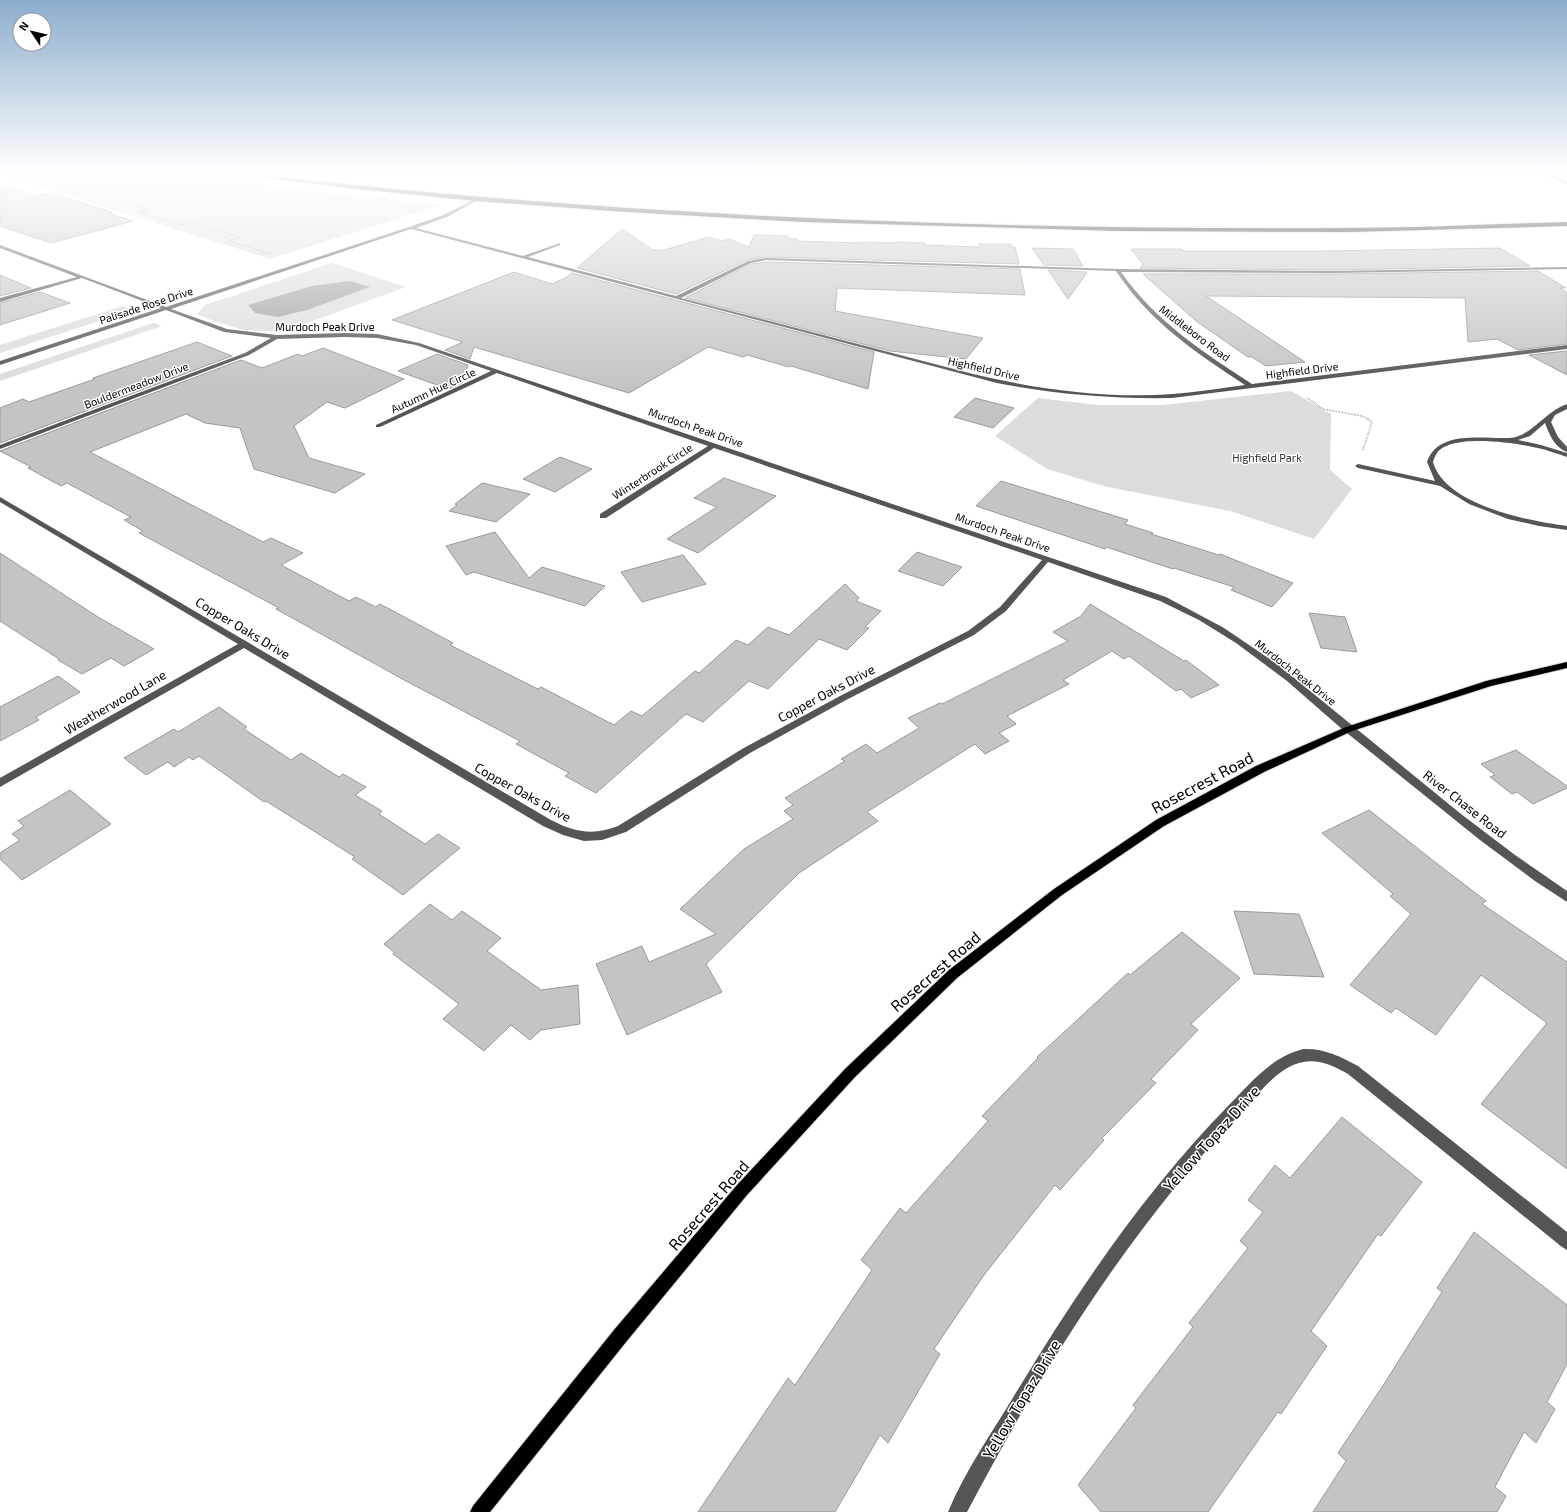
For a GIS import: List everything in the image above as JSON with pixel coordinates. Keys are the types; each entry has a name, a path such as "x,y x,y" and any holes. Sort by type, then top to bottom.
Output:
{"main road":[{"name":"Rosecrest Road","path":"479,1512 620,1336 742,1190 850,1073 953,974 1058,892 1160,823 1260,768 1349,729 1482,686 1567,664"}],"street":[{"name":"Palisade Rose Drive","path":"0,363 367,243"},
{"name":"Highfield Drive","path":"465,243 972,376 1028,388 1087,395 1179,395 1567,347"},
{"path":"522,258 558,244"},
{"name":"Murdoch Peak Drive","path":"0,246 164,309 226,331 276,337 345,335 392,338 423,346 1146,593 1198,616 1231,636 1298,685 1349,729"},
{"path":"676,298 759,259 1118,270 1333,272 1567,268"},
{"name":"Middleboro Road","path":"1118,270 1135,295 1165,324 1186,341 1251,386"},
{"path":"0,300 81,277"},
{"name":"Bouldermeadow Drive","path":"0,447 246,354 263,346 276,337"},
{"name":"Autumn Hue Circle","path":"378,426 497,371"},
{"path":"1567,406 1552,414 1528,436 1518,439 1473,439 1450,443 1435,451 1430,462 1434,475 1441,484 1474,505 1506,517 1541,526 1567,528"},
{"path":"1552,414 1548,422 1551,432 1567,450"},
{"path":"1501,440 1532,445 1567,455"},
{"name":"Winterbrook Circle","path":"603,516 713,445"},
{"path":"1358,466 1441,484"},
{"name":"Copper Oaks Drive","path":"0,499 547,823 566,832 590,838 611,834 622,829 746,751 875,681 965,637 1003,609 1047,559"},
{"name":"Weatherwood Lane","path":"0,783 244,644"},
{"name":"River Chase Road","path":"1349,729 1472,828 1567,897"},
{"name":"Yellow Topaz Drive","path":"957,1512 982,1465 1061,1334 1133,1228 1203,1142 1273,1070 1283,1062 1296,1056 1313,1055 1330,1058 1353,1070 1567,1242"}],"path":[{"path":"233,243 278,256"},
{"path":"1305,397 1323,410 1362,416 1372,422 1358,466"}],"green space":[{"path":"218,243 322,243 270,259"},
{"path":"332,263 406,287 282,332 244,330 216,322 197,314 205,305"},
{"path":"123,306 134,310 0,353 0,345"},
{"path":"153,323 162,326 0,381 0,374"},
{"name":"Highfield Park","path":"1291,391 1331,414 1330,470 1352,489 1314,539 1230,511 1103,486 1047,469 995,436 1038,398 1098,405 1163,405"}],"shaded area":[{"path":"350,281 370,287 307,310 278,317 255,313 248,305 312,286"}],"building":[{"path":"606,243 642,243 653,250 664,250 690,243 738,243 749,247 751,243 912,243 925,243 925,245 980,247 979,244 1011,244 1012,247 1015,247 1019,264 766,257 747,260 676,294 577,268"},
{"path":"1032,248 1073,249 1083,266 1044,265"},
{"path":"1500,248 1530,266 1333,270 1140,268 1143,264 1131,249 1182,249 1184,251 1324,251"},
{"path":"766,262 1020,269 1025,295 837,288 835,311 983,338 966,359 890,351 685,298 751,264"},
{"path":"1048,270 1086,272 1087,273 1068,299"},
{"path":"1538,271 1566,288 1560,288 1567,293 1567,344 1518,350 1497,339 1468,342 1465,298 1206,296 1305,362 1266,366 1252,357 1248,357 1196,321 1143,274 1333,274"},
{"path":"514,272 552,284 572,273 874,352 868,389 791,366 789,367 747,355 743,357 708,347 629,393 474,347 470,359 445,350 463,342 392,320"},
{"path":"0,275 31,288 0,296"},
{"path":"40,292 70,303 0,325 0,303"},
{"path":"197,342 232,356 0,443 0,408 23,399 29,402"},
{"path":"323,348 404,379 345,408 327,402 294,426 309,458 365,474 335,493 254,469 240,428 205,423 186,414 90,452 263,542 271,538 303,553 281,565 349,601 356,597 376,607 380,604 453,643 450,645 538,689 541,687 614,725 631,711 642,716 695,671 699,673 736,640 748,645 768,627 789,635 845,584 859,598 856,601 881,611 865,627 869,628 847,650 819,639 768,689 749,681 703,722 686,714 596,793 565,776 569,773 516,744 520,741 406,681 276,609 279,608 139,533 143,531 124,520 131,517 67,483 61,486 28,468 31,467 0,451 241,360 262,368 298,354 302,356"},
{"path":"1567,351 1567,375 1529,355"},
{"path":"437,354 468,365 462,383 448,389 398,371"},
{"path":"975,398 1014,408 993,428 954,417"},
{"path":"560,457 592,469 555,492 523,479"},
{"path":"724,478 776,496 698,553 667,539 717,507 694,498"},
{"path":"1001,481 1128,520 1125,524 1153,533 1151,534 1219,555 1220,554 1293,583 1272,607 1231,590 1234,587 1106,547 1105,549 976,506"},
{"path":"482,483 530,494 496,522 449,511 457,505 455,504"},
{"path":"495,532 529,578 542,567 605,586 585,606 474,572 466,575 446,546"},
{"path":"917,552 962,567 943,586 898,571"},
{"path":"0,553 98,617 154,649 124,666 111,658 82,674 58,660 59,659 0,621"},
{"path":"683,555 706,584 642,602 621,572"},
{"path":"1090,604 1184,661 1186,660 1219,685 1191,698 1181,689 1176,691 1129,656 1124,659 1112,651 1063,680 1069,684 1007,716 1016,724 999,733 1009,741 985,754 975,744 867,812 878,821 799,873 706,964 722,992 627,1035 596,964 642,946 649,962 716,934 680,909 744,849 793,819 784,811 793,805 785,798 845,761 841,759 866,744 877,753 919,728 908,718 940,703 942,704 1068,641 1053,632 1081,616"},
{"path":"1309,613 1345,617 1357,652 1321,648"},
{"path":"58,676 80,692 36,717 39,720 0,741 0,707"},
{"path":"219,707 247,727 244,729 291,760 301,753 339,777 343,774 366,787 355,795 382,811 379,814 425,844 438,834 460,848 403,895 352,859 355,857 266,801 264,802 199,756 193,760 189,757 174,767 168,762 146,775 124,758 174,729 178,732"},
{"path":"1516,750 1567,786 1567,788 1533,804 1517,792 1512,794 1490,777 1495,775 1481,764"},
{"path":"70,790 111,824 22,880 0,859 0,853 20,840 12,834 24,826 18,821"},
{"path":"1369,810 1486,901 1482,904 1567,962 1567,1169 1481,1104 1547,1023 1481,975 1436,1035 1396,1008 1391,1013 1350,985 1411,914 1390,896 1393,894 1322,833"},
{"path":"430,904 452,920 462,911 501,938 487,951 541,990 578,985 580,1024 541,1030 530,1040 511,1025 484,1051 443,1019 459,1004 393,954 394,952 384,944"},
{"path":"1234,911 1299,914 1324,977 1254,974"},
{"path":"1182,932 1240,978 1191,1024 1198,1030 1151,1079 1156,1083 1102,1138 1104,1140 1060,1190 1055,1185 984,1275 934,1349 940,1354 888,1443 880,1435 835,1512 698,1512 788,1378 795,1385 872,1270 861,1260 900,1208 906,1213 988,1121 982,1116 1038,1058 1037,1057 1128,973 1130,975"},
{"path":"1342,1117 1422,1182 1381,1236 1378,1234 1311,1331 1327,1346 1281,1414 1278,1412 1208,1512 1101,1512 1078,1485 1136,1408 1133,1405 1193,1327 1189,1323 1248,1248 1240,1241 1263,1212 1248,1200 1275,1165 1290,1178"},
{"path":"1474,1232 1567,1305 1567,1364 1547,1402 1555,1409 1536,1443 1524,1432 1495,1487 1506,1496 1497,1512 1313,1512 1346,1461 1338,1453 1442,1292 1437,1288"}]}
